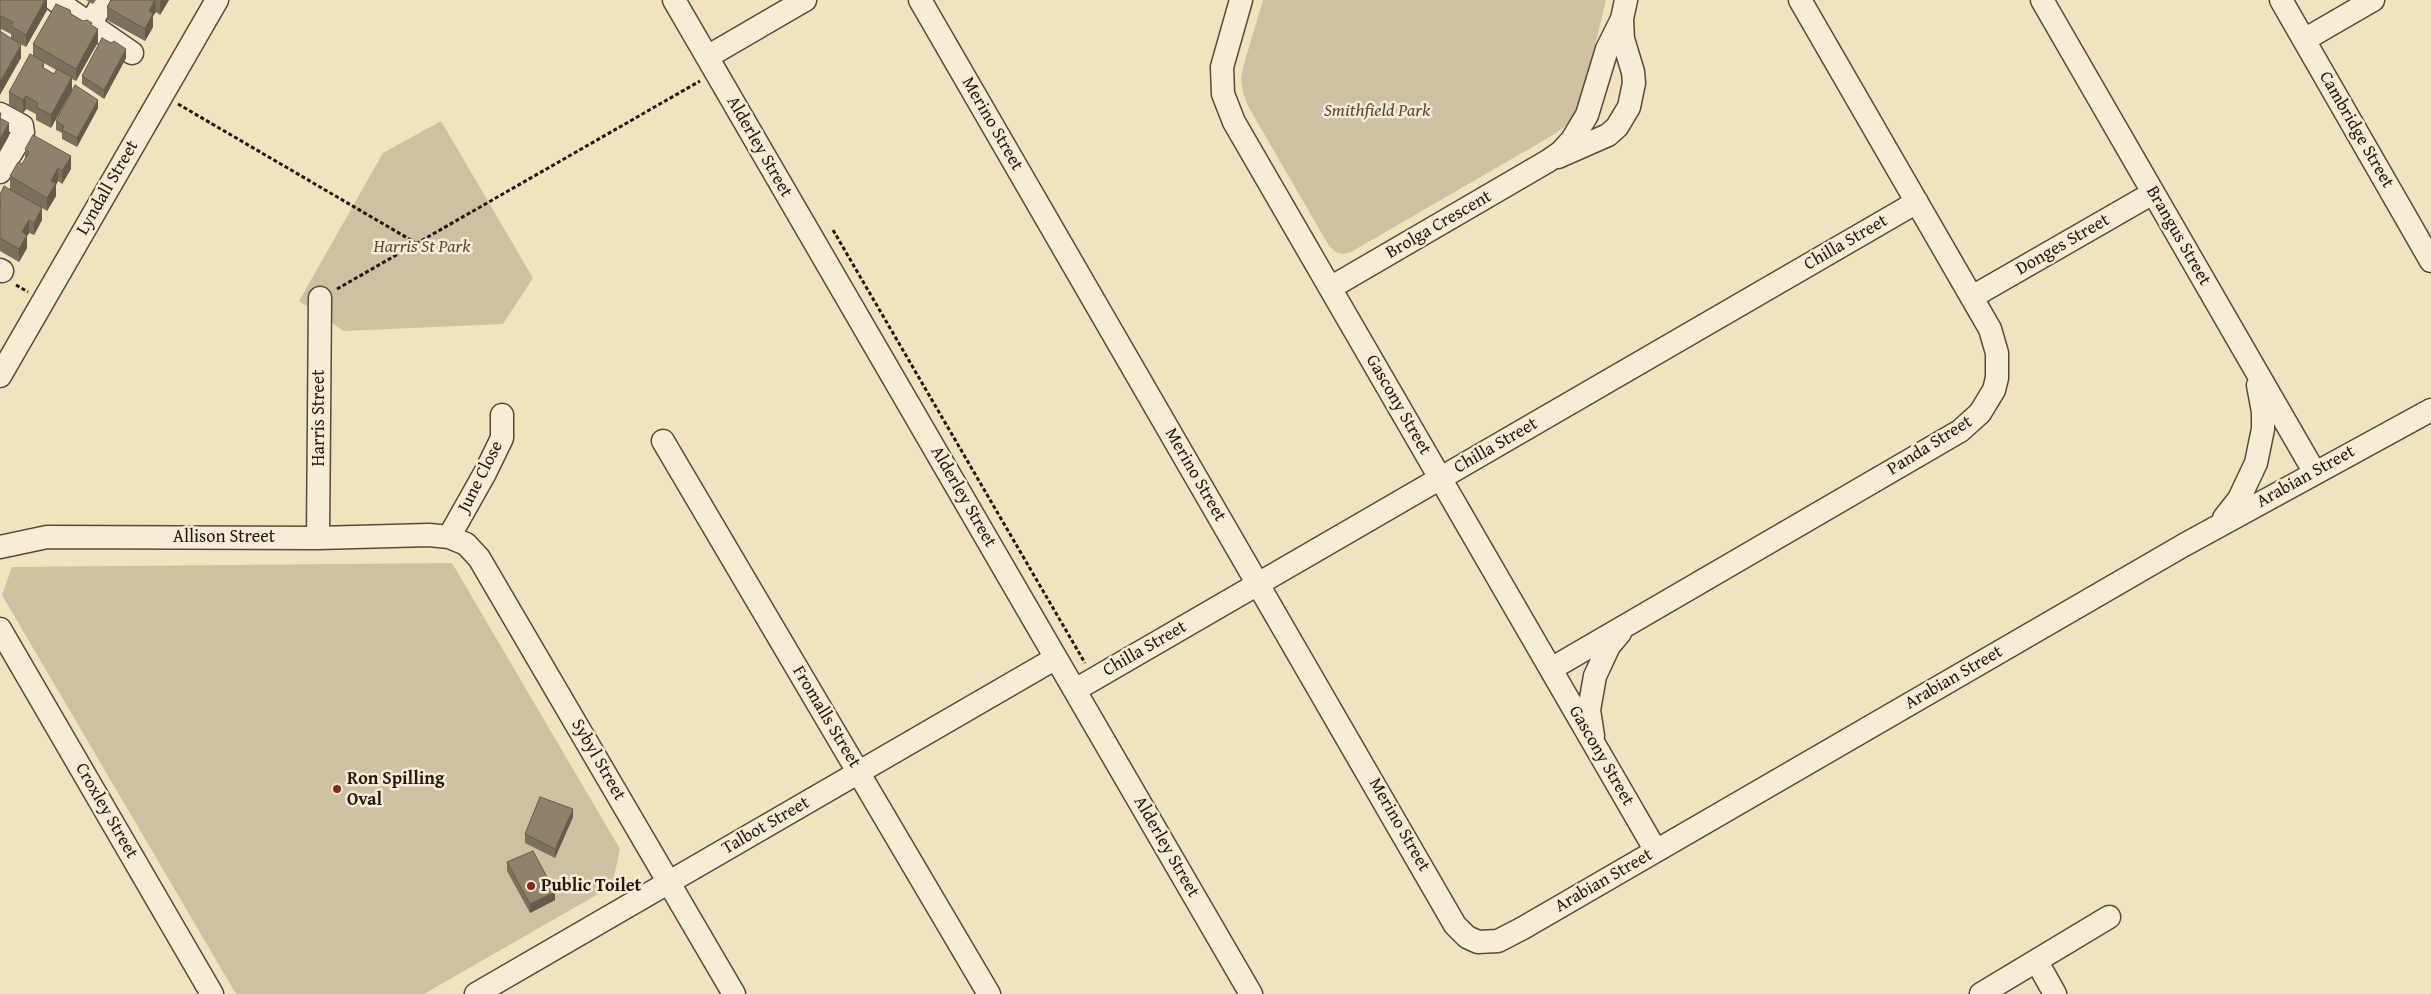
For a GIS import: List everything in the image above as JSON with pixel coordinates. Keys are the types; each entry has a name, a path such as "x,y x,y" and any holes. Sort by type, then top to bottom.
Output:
{"street":[{"path":"55,0 132,53"},
{"path":"91,23 104,0"},
{"name":"Lyndall Street","path":"0,376 216,0"},
{"name":"Alderley Street","path":"674,0 1251,994"},
{"path":"712,65 805,0"},
{"name":"Merino Street","path":"920,0 1455,925 1467,937 1478,942"},
{"name":"Gascony Street","path":"1240,0 1222,67 1223,94 1227,108 1656,851"},
{"name":"Panda Street","path":"1551,669 1971,423 1988,402 1994,390 1998,365 1995,340 1800,0"},
{"name":"Brangus Street","path":"2042,0 2315,473"},
{"name":"Cambridge Street","path":"2281,0 2431,261"},
{"path":"2304,40 2373,0"},
{"name":"Brolga Crescent","path":"1330,288 1548,161 1598,141 1608,135 1624,117 1629,107 1634,83 1630,60 1623,39 1624,10"},
{"name":"Brolga Crescent","path":"1548,161 1572,140 1581,127 1587,115 1607,49 1624,10"},
{"path":"0,114 22,126 23,134 0,172"},
{"name":"Donges Street","path":"1972,297 2153,193"},
{"name":"Chilla Street","path":"1075,690 1917,202"},
{"name":"Harris Street","path":"318,538 320,298"},
{"path":"2212,529 2239,499 2249,482 2261,446 2263,412 2257,377 2250,361"},
{"name":"Arabian Street","path":"1478,942 1490,943 1505,938 2212,529 2431,410"},
{"name":"June Close","path":"449,537 486,473 502,438 502,414"},
{"name":"Fromalls Street","path":"663,440 989,994"},
{"name":"Allison Street","path":"0,548 47,537 318,538 411,535 449,537"},
{"name":"Sybyl Street","path":"449,537 466,544 479,558 734,994"},
{"path":"1595,745 1590,710 1595,676 1609,646 1631,622"},
{"name":"Croxley Street","path":"0,629 212,994"},
{"name":"Talbot Street","path":"476,994 1056,658"},
{"path":"1981,994 2038,962 2109,917"},
{"path":"2038,962 2055,994"}],"path":[{"path":"320,298 417,243 712,65"},
{"path":"162,95 417,243"},
{"path":"830,224 1095,678"},
{"path":"1,271 18,282 16,285 44,300"}],"green space":[{"name":"Smithfield Park","path":"1263,0 1606,0 1583,95 1576,112 1567,125 1553,135 1351,252 1343,254 1336,252 1329,246 1248,106 1243,92 1241,78 1244,64"},
{"name":"Harris St Park","path":"441,121 533,278 503,324 344,331 299,301 383,153"},
{"path":"452,563 620,849 612,886 424,994 236,994 2,595 12,567"}],"building":[{"path":"0,0 45,0 26,35 11,26 13,22 1,16 0,18"},
{"path":"111,0 155,0 149,11 153,14 145,29 107,7"},
{"path":"56,4 70,10 71,14 83,21 87,20 98,29 76,69 33,44"},
{"path":"0,31 21,45 0,82"},
{"path":"102,38 111,43 114,41 126,49 104,90 82,76"},
{"path":"30,54 44,62 42,67 54,74 57,69 72,77 51,115 36,107 38,103 26,96 23,100 9,92"},
{"path":"75,85 98,100 77,138 62,130 64,126 56,121"},
{"path":"0,118 9,123 0,139"},
{"path":"33,135 71,156 62,171 58,168 51,181 56,183 47,198 10,176 18,162 22,164 29,152 25,149"},
{"path":"4,186 42,208 34,223 29,220 22,232 27,235 19,249 0,238 0,194"},
{"path":"540,797 573,809 555,849 525,834"},
{"name":"Public Toilet","path":"533,851 555,892 530,904 507,862"}],"place":[{"name":"Ron Spilling Oval","path":"337,789"},
{"name":"Public Toilet","path":"531,886"}]}
